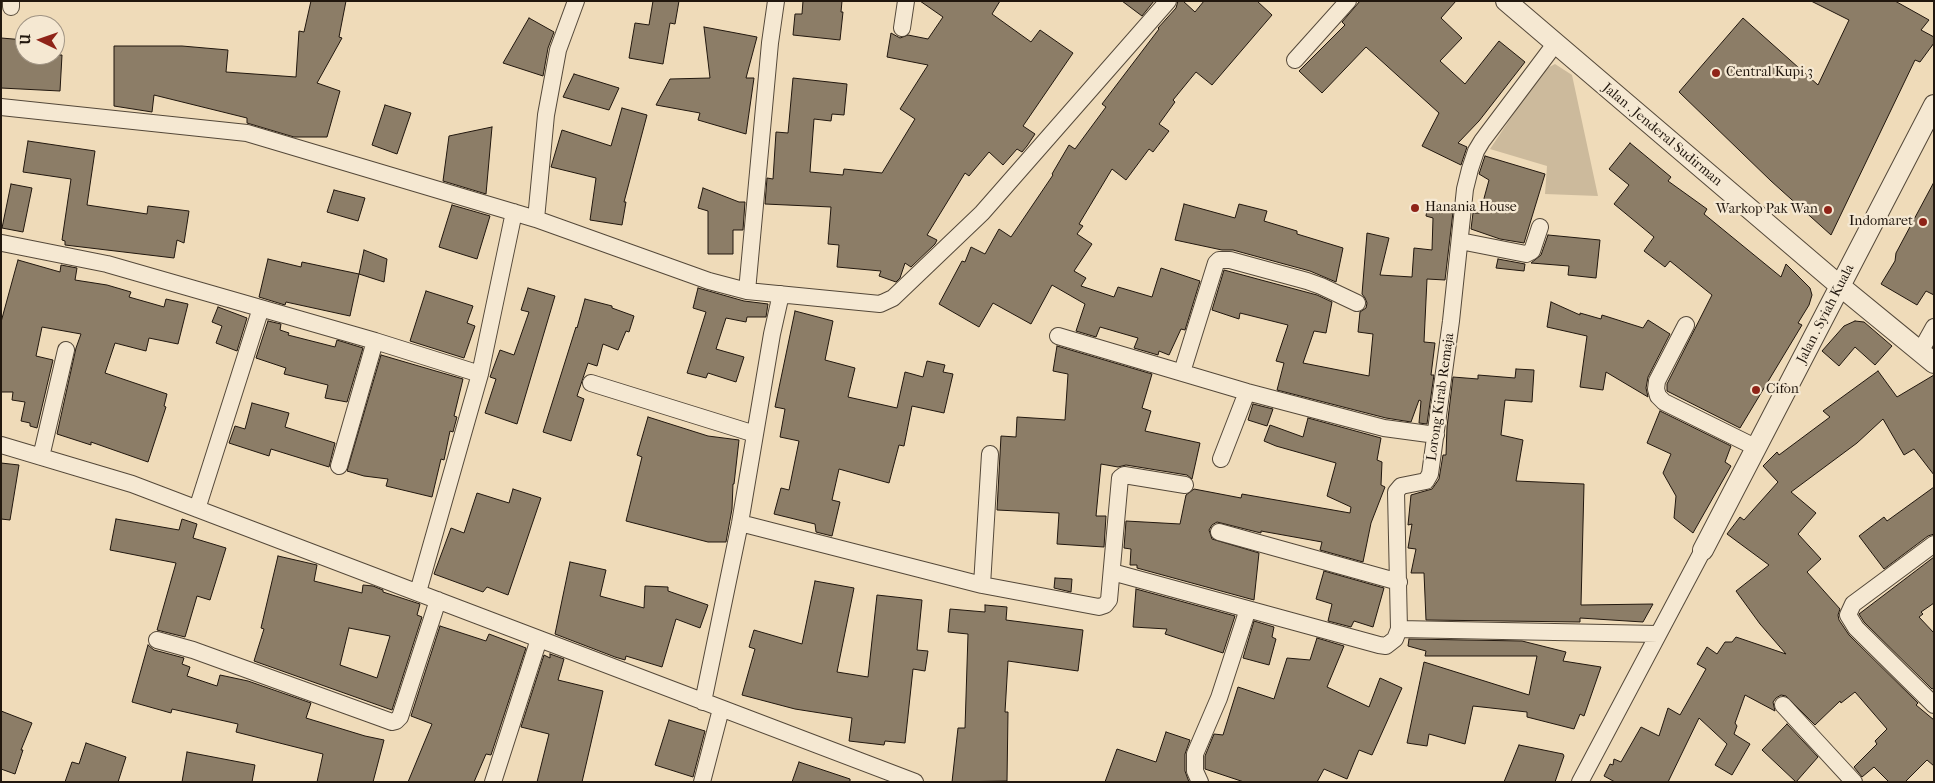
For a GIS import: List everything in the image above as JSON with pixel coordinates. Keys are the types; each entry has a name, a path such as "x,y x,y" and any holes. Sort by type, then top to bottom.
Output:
{"street":[{"path":"536,219 546,115 558,50 576,1"},
{"path":"747,291 769,53 776,1"},
{"path":"902,28 906,1"},
{"path":"1,107 247,133 536,219 709,282 747,291 880,304 893,298 982,213 1168,1"},
{"path":"1295,60 1348,1"},
{"name":"Jalan . Jenderal Sudirman","path":"1506,1 1927,358"},
{"name":"Lorong Kirab Remaja","path":"1399,629 1396,492 1397,488 1401,486 1429,479 1436,435 1465,189 1476,151 1555,44"},
{"name":"Jalan . Syiah Kuala","path":"1703,550 1934,105"},
{"path":"418,592 480,374 514,212"},
{"path":"1460,241 1526,254 1532,251 1540,227"},
{"path":"2,243 107,264 375,341 480,374"},
{"path":"1182,372 1216,264 1219,260 1230,260 1307,281 1356,303"},
{"path":"703,702 740,523 772,334 781,294"},
{"path":"197,508 261,308"},
{"path":"1686,326 1657,381 1656,389 1658,396 1664,402 1757,448"},
{"path":"1927,358 1934,327"},
{"path":"1058,336 1246,392 1384,428 1436,435"},
{"path":"339,466 375,341"},
{"path":"41,457 66,350"},
{"path":"591,383 755,434"},
{"path":"1221,459 1246,392"},
{"path":"1,445 132,484 915,782"},
{"path":"982,585 990,454"},
{"path":"740,523 982,585 1099,607 1109,600 1119,481 1121,476 1185,485"},
{"path":"1219,532 1398,582"},
{"path":"1934,544 1853,604 1848,614 1849,619 1856,628 1934,705"},
{"path":"1580,782 1703,550"},
{"path":"1112,572 1386,646 1395,639 1399,629 1658,634"},
{"path":"157,640 193,650 392,722 400,718 438,600"},
{"path":"1200,782 1195,771 1195,754 1219,698 1248,609"},
{"path":"494,782 539,639"},
{"path":"1783,705 1854,782"},
{"path":"702,782 721,709"}],"shaded area":[{"path":"1555,64 1572,75 1598,196 1545,194 1547,166 1490,149 1542,71"}],"building":[{"path":"311,1 346,1 339,37 342,38 317,83 340,91 327,137 294,137 247,123 247,118 154,95 152,112 114,106 114,46 182,46 228,50 226,72 296,77 299,31 304,32"},
{"path":"653,1 679,1 675,24 670,23 663,64 629,58 635,23 649,25"},
{"path":"803,1 842,1 841,12 843,12 840,40 793,35 795,14 802,14"},
{"path":"920,1 1000,1 992,14 1031,42 1040,30 1073,53 1023,126 1035,134 1027,146 1022,152 1017,149 1003,165 989,152 969,176 965,173 927,235 937,240 935,244 911,267 905,263 900,278 896,282 879,276 881,271 837,267 839,245 828,244 831,207 765,204 767,178 773,179 776,132 788,133 793,78 847,84 844,115 832,114 831,121 814,119 810,172 843,175 844,169 882,173 915,119 900,109 928,65 887,57 891,33 900,38 908,35 928,39 943,17"},
{"path":"1122,1 1154,1 1142,16"},
{"path":"1178,1 1183,1 1195,12 1204,1 1257,1 1272,15 1212,85 1196,72 1173,100 1175,102 1159,124 1169,131 1153,152 1149,149 1126,180 1112,169 1079,224 1083,226 1077,234 1092,244 1074,271 1086,278 1081,286 1114,297 1118,287 1152,297 1161,268 1200,281 1185,330 1181,329 1169,355 1159,351 1158,355 1134,348 1138,338 1100,327 1096,337 1076,331 1085,304 1052,285 1031,324 993,303 979,327 939,304 962,261 965,262 971,247 985,254 999,229 1011,237 1053,175 1069,145 1075,149 1106,107 1102,104 1158,28 1176,8"},
{"path":"1360,1 1456,1 1441,18 1462,38 1440,61 1465,84 1499,41 1525,62 1479,121 1458,143 1467,147 1461,165 1422,146 1439,113 1366,47 1322,93 1299,71 1345,25 1342,22"},
{"path":"1811,1 1895,1 1929,20 1921,30 1934,37 1934,43 1920,62 1915,60 1831,235 1771,181 1679,92 1743,18 1818,85 1849,20"},
{"path":"529,18 554,32 548,48 543,76 503,63"},
{"path":"704,27 757,37 746,78 754,78 746,134 698,120 700,113 656,105 670,79 710,78"},
{"path":"1,38 15,39 15,65 61,65 60,91 1,88"},
{"path":"574,74 619,88 609,110 563,97"},
{"path":"385,105 411,113 397,154 372,145"},
{"path":"622,108 647,115 624,202 626,202 622,225 590,220 596,178 551,167 562,130 611,146"},
{"path":"492,127 486,194 443,181 449,136"},
{"path":"28,141 95,151 87,205 147,214 148,206 189,211 184,243 177,240 174,258 65,245 65,241 62,240 71,179 23,172"},
{"path":"1630,143 1671,177 1668,181 1707,209 1704,214 1781,277 1786,264 1810,288 1812,295 1809,305 1798,323 1802,325 1740,428 1667,391 1667,384 1712,295 1670,261 1665,267 1644,251 1654,237 1614,204 1629,185 1609,169"},
{"path":"1485,156 1545,174 1524,243 1500,239 1471,229 1473,213 1480,213 1489,180 1479,174"},
{"name":"Indomaret","path":"1934,182 1934,295 1926,291 1917,305 1881,284 1895,261 1896,253"},
{"path":"11,184 32,188 23,232 2,228"},
{"path":"703,188 739,202 745,202 743,230 733,230 733,254 708,254 708,211 698,208"},
{"path":"334,190 365,198 358,221 327,212"},
{"path":"1184,204 1235,218 1239,204 1267,211 1264,221 1297,231 1297,234 1343,248 1336,282 1310,271 1233,250 1222,250 1175,240"},
{"path":"452,205 490,216 477,259 439,247"},
{"path":"1427,210 1453,212 1445,280 1427,279 1424,342 1435,343 1431,375 1434,375 1427,424 1419,423 1421,401 1419,400 1411,422 1386,418 1277,390 1284,363 1276,361 1288,325 1240,313 1239,319 1212,310 1224,270 1317,295 1332,302 1326,333 1314,331 1303,363 1369,376 1373,334 1358,332 1360,312 1366,308 1367,303 1362,294 1367,233 1389,238 1380,275 1412,277 1414,248 1432,250 1433,218 1426,216"},
{"path":"1548,235 1600,240 1596,278 1568,275 1569,266 1531,263 1541,255"},
{"path":"364,250 387,259 384,282 359,274"},
{"path":"268,259 301,267 302,262 359,274 350,316 286,302 285,305 259,297"},
{"path":"1498,259 1525,264 1524,271 1496,268"},
{"path":"18,260 60,272 61,265 77,268 75,280 107,285 131,292 129,297 164,307 166,299 188,304 178,344 149,338 146,351 115,343 105,373 167,394 164,406 166,407 148,462 91,442 91,445 57,434 76,348 81,334 42,327 36,356 53,360 37,428 30,426 30,423 21,421 25,402 12,400 13,392 1,392 1,322"},
{"path":"528,288 555,296 517,424 485,413 496,379 490,377 500,350 514,355 529,312 521,310"},
{"path":"698,288 744,301 768,304 766,317 747,317 746,322 726,318 716,349 744,357 736,382 708,373 706,378 687,373 706,312 693,308"},
{"path":"426,291 473,306 467,323 475,326 464,358 410,341"},
{"path":"585,299 612,306 612,308 634,316 629,332 626,331 618,350 603,344 597,366 588,363 577,396 584,399 571,441 543,432"},
{"path":"1551,302 1580,315 1580,313 1601,319 1602,315 1643,328 1648,320 1670,334 1648,377 1646,388 1648,397 1606,372 1603,390 1580,387 1587,336 1547,327"},
{"path":"218,307 247,318 237,351 216,343 222,326 212,322"},
{"path":"795,311 833,321 825,360 855,368 848,397 897,408 905,372 923,377 927,361 945,365 943,372 953,374 944,413 912,406 904,446 899,445 889,483 839,469 832,500 840,502 832,536 816,532 815,524 774,514 781,488 789,490 799,441 780,437 785,409 775,407"},
{"path":"268,321 281,324 280,330 289,333 288,335 335,347 337,340 363,348 347,402 325,398 328,385 284,374 286,368 256,358"},
{"path":"1855,321 1864,322 1892,346 1875,365 1855,347 1839,366 1822,351 1844,326"},
{"path":"1057,346 1152,374 1142,408 1151,411 1145,431 1200,443 1192,479 1187,475 1126,465 1118,467 1101,464 1096,516 1106,516 1104,547 1057,544 1059,513 997,510 1001,436 1016,437 1017,417 1065,420 1068,374 1053,371"},
{"path":"381,355 463,379 454,416 457,417 453,432 450,431 444,460 441,459 432,497 386,486 388,479 364,476 347,471"},
{"path":"1516,369 1534,370 1532,402 1505,400 1501,435 1523,440 1516,481 1584,484 1581,605 1653,604 1643,622 1580,618 1580,622 1426,620 1424,573 1411,573 1416,549 1408,548 1412,524 1408,525 1411,495 1432,489 1439,479 1443,455 1446,455 1447,427 1453,377 1478,379 1478,375 1515,378"},
{"path":"1878,371 1897,397 1934,375 1934,475 1914,449 1904,455 1883,419 1857,443 1791,492 1816,513 1798,534 1821,559 1807,572 1840,609 1839,620 1849,635 1918,703 1916,705 1934,720 1934,766 1927,760 1905,782 1889,782 1874,767 1862,777 1854,767 1877,744 1875,741 1887,729 1855,692 1841,703 1840,701 1815,725 1786,696 1781,695 1773,702 1775,711 1745,695 1735,723 1737,726 1734,734 1750,744 1732,775 1715,765 1727,744 1699,718 1668,782 1615,782 1604,776 1610,764 1613,765 1614,759 1621,762 1641,727 1659,736 1668,708 1680,715 1706,669 1697,664 1707,647 1717,654 1725,642 1732,642 1736,637 1786,654 1760,624 1736,591 1769,565 1727,534 1740,517 1744,520 1778,482 1763,466 1777,452 1779,455 1830,417 1823,411"},
{"path":"252,403 289,413 285,427 335,443 329,467 271,449 269,456 229,443 235,426 245,429"},
{"path":"1253,404 1273,409 1267,426 1248,420"},
{"path":"1660,411 1731,446 1725,462 1731,466 1693,533 1674,518 1676,496 1663,473 1671,454 1647,443"},
{"path":"648,417 708,436 739,440 733,484 732,509 726,542 708,542 626,521 642,457 637,455"},
{"path":"1308,418 1381,438 1377,460 1382,462 1381,485 1385,487 1371,523 1363,562 1320,550 1322,542 1261,531 1261,533 1217,522 1209,530 1212,539 1259,553 1254,600 1137,568 1137,565 1130,565 1131,549 1124,548 1126,521 1180,524 1186,495 1194,489 1241,498 1242,494 1350,513 1351,507 1327,496 1336,463 1264,441 1270,425 1303,437"},
{"path":"1,463 19,465 10,520 1,519"},
{"path":"1934,487 1934,534 1928,536 1884,569 1859,536 1884,517 1887,521"},
{"path":"513,489 541,498 508,595 487,587 483,592 434,574 451,528 464,533 477,493 509,503"},
{"path":"116,519 179,530 182,519 197,524 193,538 226,548 210,600 197,596 185,637 157,630 176,563 110,550"},
{"path":"278,556 317,565 314,581 362,593 363,585 373,586 383,590 383,592 420,604 417,615 422,617 392,710 254,661 264,629 261,628","holes":["349,628 390,636 377,678 340,665"]},
{"path":"1934,557 1934,603 1921,612 1923,614 1919,617 1934,633 1934,688 1932,689 1864,622 1859,614"},
{"path":"570,562 606,570 600,596 644,608 645,586 668,587 668,591 708,605 700,628 676,619 662,667 626,656 625,660 615,657 555,634"},
{"path":"1324,571 1384,588 1373,627 1354,621 1351,627 1328,621 1332,604 1316,599"},
{"path":"1055,578 1072,579 1071,592 1054,588"},
{"path":"815,581 854,588 837,672 868,677 877,595 922,600 917,650 928,651 925,671 913,669 905,743 885,741 884,745 849,741 852,718 795,709 742,695 755,649 749,647 754,630 802,644"},
{"path":"1136,589 1235,616 1223,653 1165,634 1167,629 1133,627"},
{"path":"985,605 1007,607 1006,620 1083,630 1078,671 1008,661 1005,712 1008,712 1007,781 952,782 958,728 965,728 968,634 948,632 950,609 985,612"},
{"path":"1254,621 1274,627 1272,637 1276,639 1269,665 1243,658"},
{"path":"440,626 486,641 489,634 526,648 491,755 486,754 474,782 408,782 432,724 411,716"},
{"path":"1317,638 1344,646 1327,687 1369,707 1380,678 1402,688 1372,755 1359,750 1347,779 1324,769 1317,782 1244,782 1205,769 1205,756 1214,734 1223,735 1238,687 1274,699 1287,658 1310,660"},
{"path":"1409,639 1522,641 1566,652 1563,661 1601,667 1584,716 1580,714 1574,729 1527,717 1527,712 1473,706 1465,744 1429,734 1427,746 1407,743 1424,662 1529,695 1537,656 1425,656 1426,651 1408,646"},
{"path":"148,645 154,650 184,658 182,664 190,667 187,676 217,686 220,675 248,681 311,703 306,718 384,740 373,782 317,782 323,754 236,732 238,724 172,709 171,713 132,702"},
{"path":"550,654 564,659 558,680 603,691 582,782 537,782 549,734 521,727 544,655 550,658"},
{"path":"1,711 32,723 21,750 23,750 15,774 1,769"},
{"path":"669,720 705,731 693,777 655,765"},
{"path":"1787,724 1818,757 1796,782 1762,750"},
{"path":"1166,732 1190,740 1185,754 1185,771 1189,782 1105,782 1117,749 1156,762"},
{"path":"86,743 126,757 118,782 65,782 72,762 79,764"},
{"path":"1519,745 1563,754 1564,756 1555,782 1504,782"},
{"path":"187,752 255,765 252,782 182,782"},
{"path":"799,762 850,779 850,782 792,782"}],"place":[{"name":"Central Kupi 3","path":"1716,73"},
{"name":"Hanania House","path":"1415,208"},
{"name":"Warkop Pak Wan","path":"1828,210"},
{"name":"Indomaret","path":"1923,222"},
{"name":"Cifon","path":"1756,390"}]}
